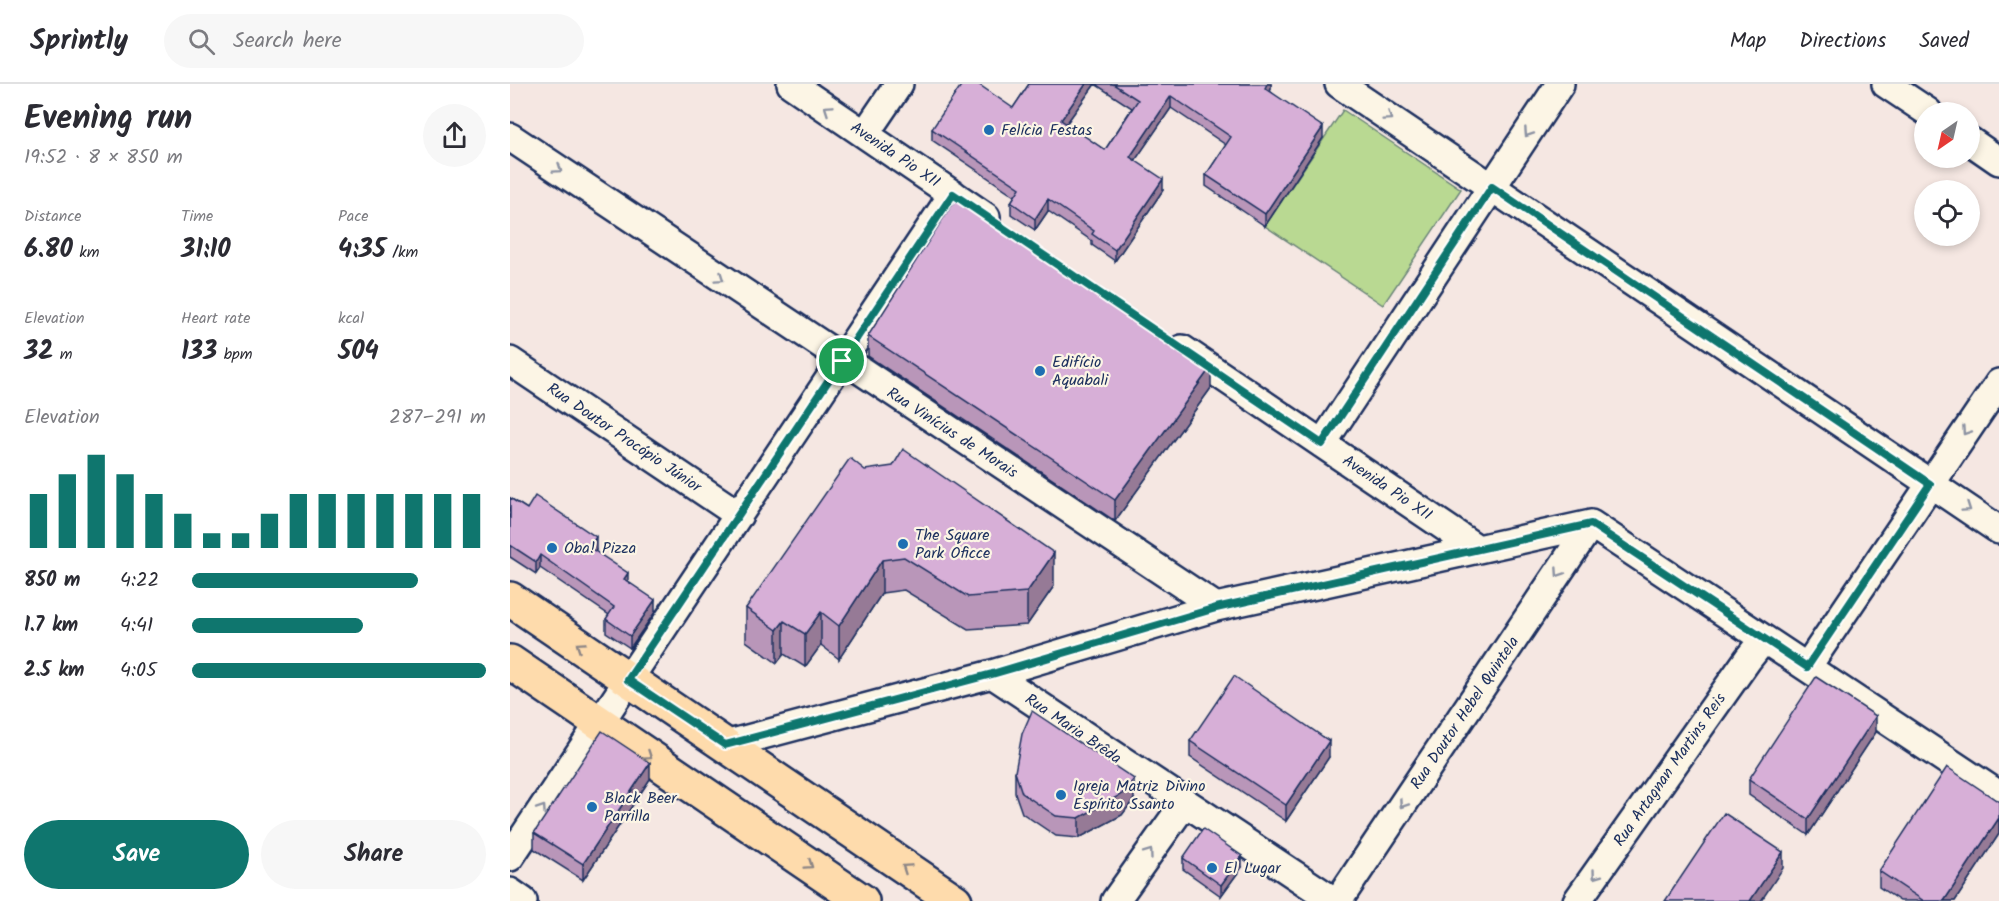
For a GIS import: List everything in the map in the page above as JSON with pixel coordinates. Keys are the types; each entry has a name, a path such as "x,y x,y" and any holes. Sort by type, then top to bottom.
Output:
{"main road":[{"path":"510,599 955,901"},
{"path":"510,662 862,901"}],"street":[{"name":"Avenida Pio XII","path":"791,84 1012,234"},
{"path":"865,134 899,84"},
{"path":"1340,84 1999,530"},
{"path":"1322,444 1560,84"},
{"path":"1886,84 1914,103"},
{"name":"Rua Vinícius de Morais","path":"510,137 842,361 1216,608"},
{"path":"1980,148 1999,161"},
{"path":"510,857 953,194"},
{"name":"Avenida Pio XII","path":"1157,332 1476,548"},
{"name":"Rua Doutor Procópio Júnior","path":"510,361 739,515"},
{"path":"1807,667 1999,383"},
{"path":"725,745 992,674 1216,608 1591,524 1999,795"},
{"name":"Rua Doutor Hebel Quintela","path":"1336,901 1591,524"},
{"name":"Rua Artagnan Martins Reis","path":"1577,901 1764,639"},
{"name":"Rua Maria Brêda","path":"992,674 1184,804 1336,901"},
{"path":"1115,901 1184,804"},
{"path":"510,892 523,901"}],"green space":[{"path":"1343,110 1461,189 1383,305 1265,226"}],"building":[{"path":"962,84 978,84 1013,108 1029,84 1086,84 1061,120 1105,150 1138,100 1113,84 1267,84 1265,88 1323,127 1265,214 1206,175 1231,137 1171,96 1130,157 1163,179 1115,250 1092,234 1094,231 1048,199 1035,219 1011,202 1020,188 932,129"},
{"name":"Edifício Aquabali","path":"958,195 1211,367 1115,500 868,336"},
{"name":"The Square Park Oficce","path":"903,449 1054,553 1027,592 968,597 904,557 882,560 839,626 821,612 805,634 784,621 777,630 746,608 850,458 865,470 893,466"},
{"path":"535,496 596,537 589,547 628,573 624,579 655,600 630,636 606,619 614,607 540,555 536,562 510,545 510,498 527,509"},
{"path":"1234,676 1329,741 1286,805 1190,741"},
{"path":"1816,677 1876,716 1808,819 1749,779"},
{"path":"1032,711 1134,779 1122,794 1079,818 1056,816 1022,793 1015,772 1022,734"},
{"name":"Black Beer Parrilla","path":"602,731 650,763 583,864 534,833"},
{"path":"1947,767 1999,802 1999,818 1944,901 1924,901 1879,871"},
{"path":"1724,813 1783,852 1750,901 1665,901"},
{"name":"El Lugar","path":"1203,829 1242,856 1221,885 1183,858"}],"place":[{"name":"Felícia Festas","path":"989,130"},
{"name":"Edifício Aquabali","path":"1040,371"},
{"name":"The Square Park Oficce","path":"903,544"},
{"name":"Oba! Pizza","path":"552,548"},
{"name":"Igreja Matriz Divino Espírito Ssanto","path":"1061,795"},
{"name":"Black Beer Parrilla","path":"592,807"},
{"name":"El Lugar","path":"1212,868"}],"route":[{"path":"1492,187 1930,484 1807,667 1591,524 1216,608 992,674 725,745 628,680 842,361 953,194 1322,444 1492,187"}]}
